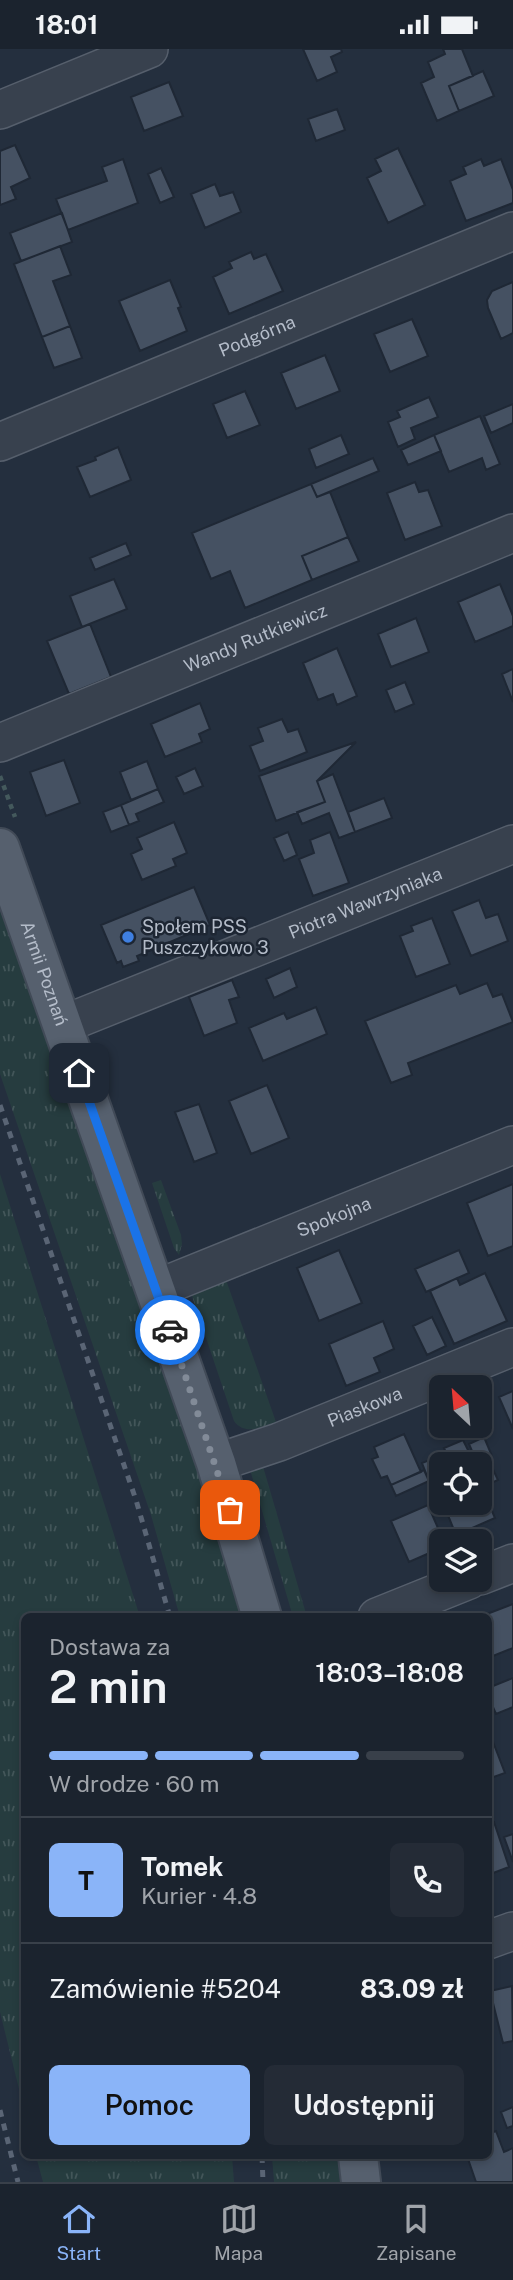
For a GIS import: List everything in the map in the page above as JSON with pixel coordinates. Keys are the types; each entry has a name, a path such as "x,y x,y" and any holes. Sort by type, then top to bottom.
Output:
{"main road":[{"name":"Armii Poznań","path":"0,848 216,1463 261,1613"},
{"path":"358,2159 361,2182"}],"street":[{"path":"0,110 149,49"},
{"name":"Podgórna","path":"0,442 513,231"},
{"name":"Wandy Rutkiewicz","path":"0,743 513,533"},
{"name":"Piotra Wawrzyniaka","path":"62,1025 513,844"},
{"name":"Spokojna","path":"156,1289 513,1145"},
{"name":"Piaskowa","path":"216,1463 279,1441 513,1347"},
{"path":"492,1571 513,1563"},
{"path":"387,1613 440,1592"},
{"path":"492,1939 513,1931"}],"green space":[{"path":"0,911 139,1292 200,1469 241,1613 179,1613 151,1515 0,1074"},
{"path":"0,1174 139,1613 21,1613 21,2097 0,2012"},
{"path":"161,1180 181,1235 179,1255 174,1248 152,1183"},
{"path":"225,1277 276,1422 259,1428 243,1428 234,1421 191,1292"},
{"path":"262,1463 306,1613 292,1613 252,1470"},
{"path":"37,2159 232,2159 234,2182 43,2182"},
{"path":"272,2159 337,2159 340,2182 274,2182"}],"building":[{"path":"303,49 341,49 342,52 331,57 337,72 317,81"},
{"path":"443,49 462,49 473,76 449,86 459,111 437,121 421,83 434,77 428,62 445,54"},
{"path":"483,71 494,96 459,111 449,86"},
{"path":"169,82 183,116 144,131 131,97"},
{"path":"337,109 345,130 316,141 308,119"},
{"path":"15,145 30,178 11,187 16,199 0,205 0,151"},
{"path":"398,148 425,205 388,223 367,178 381,171 375,159"},
{"path":"123,159 138,203 68,230 56,199 107,181 102,167"},
{"path":"481,159 484,166 501,159 513,190 513,203 466,221 450,181 466,174 463,167"},
{"path":"161,168 174,197 160,203 148,174"},
{"path":"215,184 220,196 233,192 241,212 205,228 191,194"},
{"path":"62,213 72,242 21,261 10,233"},
{"path":"60,246 71,275 53,281 70,326 42,337 14,264"},
{"path":"251,252 254,259 266,254 283,291 229,314 213,277 232,268 229,262"},
{"path":"170,280 187,331 140,351 119,301"},
{"path":"513,282 513,333 501,339 487,300 492,291"},
{"path":"412,319 428,356 390,372 374,334"},
{"path":"70,326 82,358 54,368 42,337"},
{"path":"325,355 340,391 296,409 281,373"},
{"path":"245,391 260,425 227,438 213,404"},
{"path":"429,397 438,417 411,428 415,439 398,447 388,422 400,417 397,411"},
{"path":"513,404 513,423 491,433 484,416"},
{"path":"480,416 500,464 486,470 482,458 449,472 434,435"},
{"path":"341,435 349,454 316,468 309,449"},
{"path":"434,435 441,451 408,465 401,450"},
{"path":"118,447 131,480 90,497 77,467"},
{"path":"373,458 379,471 317,497 311,484"},
{"path":"415,482 419,492 428,490 442,526 405,540 387,493"},
{"path":"311,484 317,497 330,492 348,537 302,556 312,580 245,608 230,571 211,579 192,533"},
{"path":"348,537 359,561 312,580 302,556"},
{"path":"126,543 131,555 95,570 90,558"},
{"path":"114,579 127,609 82,627 70,596"},
{"path":"500,584 513,616 513,626 475,642 458,602"},
{"path":"416,618 429,652 391,667 378,634"},
{"path":"90,624 111,677 69,694 47,641"},
{"path":"337,648 357,696 337,705 333,694 318,700 303,663"},
{"path":"513,669 513,702 502,674"},
{"path":"405,682 414,704 395,712 386,690"},
{"path":"200,703 210,729 199,734 202,742 165,757 151,724"},
{"path":"282,719 288,732 298,729 307,752 260,771 250,746 263,741 258,728"},
{"path":"356,742 317,781 325,802 276,821 259,776"},
{"path":"64,760 80,803 46,816 30,772"},
{"path":"147,761 158,789 131,800 120,772"},
{"path":"195,768 203,786 184,794 176,777"},
{"path":"333,774 355,832 339,838 329,813 302,824 297,812 325,802 317,781"},
{"path":"158,789 164,802 136,814 139,821 129,825 121,805"},
{"path":"384,798 392,818 355,832 348,812"},
{"path":"121,805 129,825 111,832 103,812"},
{"path":"174,822 187,853 173,859 176,866 142,880 131,854 142,849 137,838"},
{"path":"288,832 297,855 284,861 274,838"},
{"path":"330,832 349,883 313,896 299,859 314,853 310,840"},
{"path":"194,887 210,925 137,956 139,961 123,967 121,961 117,963 101,925"},
{"path":"479,900 486,918 498,914 508,941 471,956 452,911"},
{"path":"432,918 450,964 416,977 400,936 413,931 411,926"},
{"path":"290,968 297,987 274,998 266,979"},
{"path":"232,980 239,997 229,1000 237,1023 204,1036 189,997"},
{"path":"487,983 493,997 502,994 513,1022 408,1063 412,1075 391,1083 365,1021 456,985 460,994"},
{"path":"316,1007 327,1034 263,1061 249,1028 284,1013 287,1019"},
{"path":"267,1085 289,1138 251,1154 229,1101"},
{"path":"199,1104 217,1153 194,1162 175,1112"},
{"path":"513,1184 513,1246 488,1256 467,1203"},
{"path":"339,1250 362,1303 319,1321 297,1268"},
{"path":"459,1250 469,1273 426,1292 415,1269"},
{"path":"485,1273 507,1321 454,1344 430,1291 457,1278 460,1285"},
{"path":"432,1317 446,1346 427,1355 413,1326"},
{"path":"383,1321 394,1349 374,1358 380,1372 346,1386 329,1344"},
{"path":"513,1391 513,1429 499,1397"},
{"path":"404,1434 421,1472 391,1485 387,1476 381,1478 372,1459 378,1457 374,1447"},
{"path":"485,1439 490,1452 472,1452 469,1444"},
{"path":"463,1440 469,1452 446,1452 444,1448"},
{"path":"429,1460 429,1481 422,1463"},
{"path":"492,1467 498,1480 492,1483"},
{"path":"424,1470 429,1481 396,1496 391,1485"},
{"path":"428,1505 429,1515 432,1515 438,1529 429,1529 429,1553 409,1562 391,1521"},
{"path":"492,1511 495,1518 470,1529 454,1529 448,1515 492,1515"},
{"path":"513,1604 513,1648 492,1656 492,1613 489,1613"},
{"path":"513,1678 513,1707 496,1714 492,1705 492,1686"},
{"path":"492,1739 505,1773 492,1778"},
{"path":"494,1822 509,1867 492,1873"},
{"path":"513,1834 513,1862 504,1837"},
{"path":"512,1986 513,2041 503,2043 492,1991"},
{"path":"513,2107 513,2126 507,2128 501,2112"},
{"path":"496,2131 504,2152 513,2148 513,2182 476,2182 468,2159 492,2159 492,2132"}],"railway":[{"path":"0,1105 136,1500 169,1613"},
{"path":"0,2110 18,2182"},
{"path":"262,2159 263,2182"}],"way so far":[{"path":"170,1330 230,1510"}],"place":[{"name":"Społem PSS Puszczykowo 3","path":"128,937"}],"route":[{"path":"79,1073 170,1330"}]}
